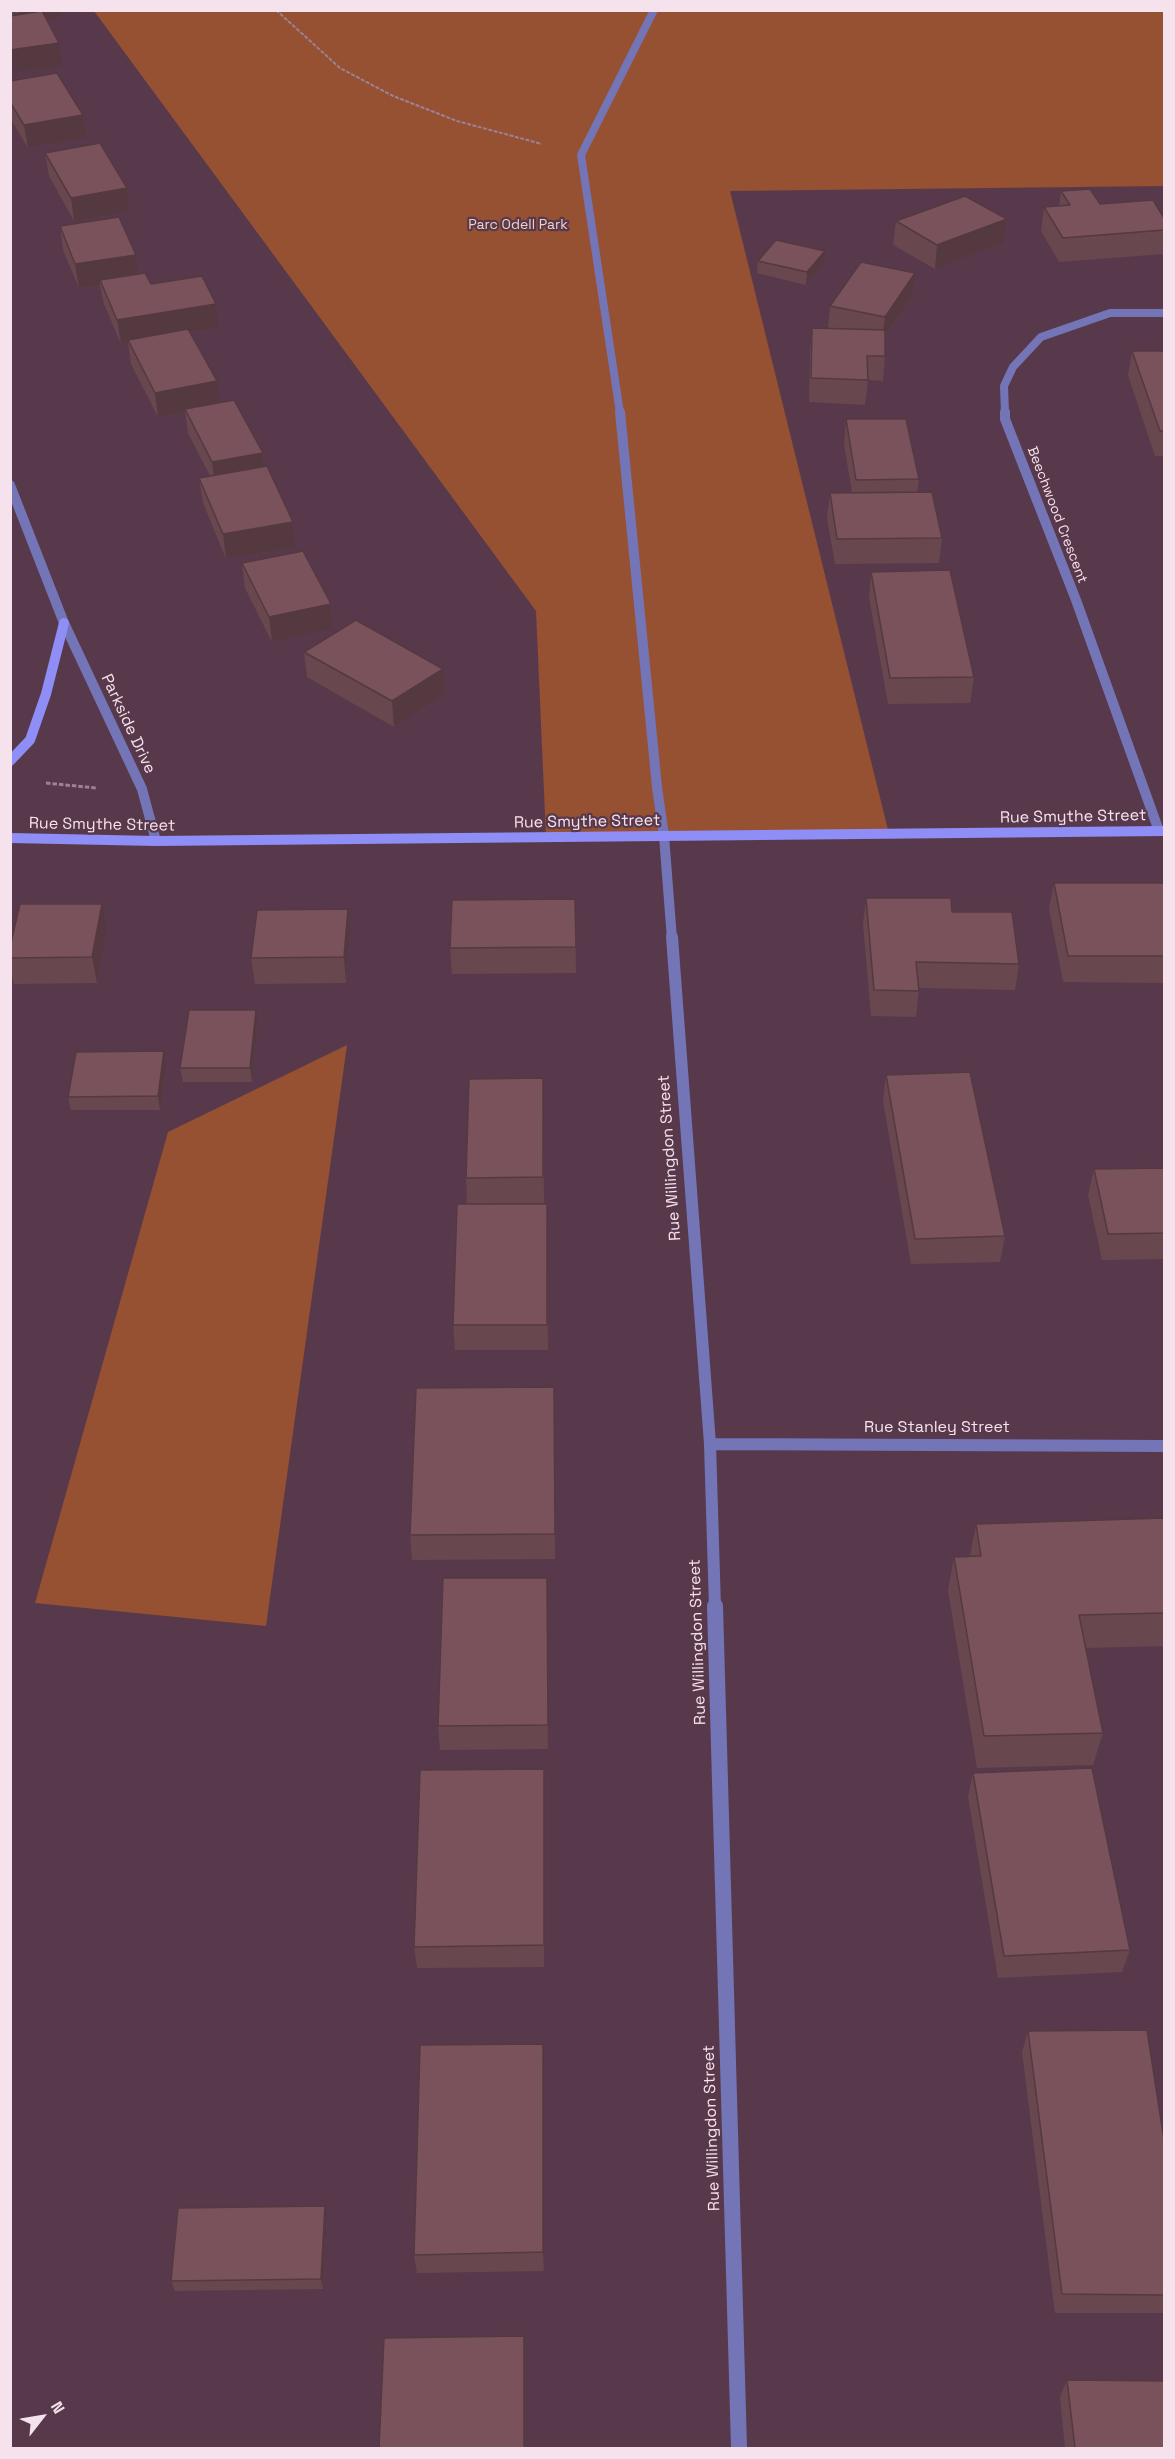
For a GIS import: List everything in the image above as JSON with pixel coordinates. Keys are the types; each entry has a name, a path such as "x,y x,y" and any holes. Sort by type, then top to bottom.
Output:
{"main road":[{"path":"10,761 30,740 46,694 64,623"},
{"name":"Rue Smythe Street","path":"10,838 156,841 1162,831"}],"street":[{"path":"580,155 654,10"},
{"name":"Rue Willingdon Street","path":"580,155 621,418 657,787 664,836 710,1444 740,2448"},
{"name":"Beechwood Crescent","path":"1162,831 1004,414 1004,386 1014,368 1041,337 1110,313 1164,313"},
{"name":"Parkside Drive","path":"10,485 64,623 142,789 156,841"},
{"name":"Rue Stanley Street","path":"710,1444 1164,1446"}],"path":[{"path":"276,10 340,68 393,96 457,121 580,155"},
{"path":"36,782 99,788"}],"green space":[{"name":"Parc Odell Park","path":"94,11 1164,11 1164,186 730,191 889,834 546,837 536,611"},
{"path":"347,1045 266,1626 35,1603 168,1132"}],"building":[{"path":"12,10 34,10 15,14"},
{"path":"42,11 59,43 10,50 10,16"},
{"path":"57,73 83,115 24,125 10,102 10,81"},
{"path":"100,143 127,188 71,198 45,153"},
{"path":"1090,189 1100,204 1153,200 1164,218 1164,230 1063,238 1044,207 1070,205 1061,191"},
{"path":"965,196 1007,219 937,245 896,221"},
{"path":"119,217 136,255 75,264 60,226"},
{"path":"776,240 825,251 807,272 758,261"},
{"path":"861,262 915,273 885,317 830,306"},
{"path":"145,273 151,284 202,276 216,304 117,320 100,280"},
{"path":"812,328 885,330 885,356 867,356 868,380 811,378"},
{"path":"188,329 217,381 155,393 128,340"},
{"path":"1132,351 1164,351 1164,431 1160,431"},
{"path":"234,400 263,453 212,462 185,409"},
{"path":"846,419 906,419 919,479 856,480"},
{"path":"267,466 293,522 223,534 199,478"},
{"path":"932,492 942,538 837,539 830,493"},
{"path":"303,551 331,604 269,617 242,563"},
{"path":"950,570 974,677 890,678 871,572"},
{"path":"356,620 443,669 392,701 304,652"},
{"path":"1054,883 1164,883 1164,956 1068,956"},
{"path":"866,898 951,898 952,912 1012,912 1019,964 916,962 919,991 874,990"},
{"path":"575,899 576,947 450,948 452,900"},
{"path":"20,904 102,904 92,957 10,958 10,947"},
{"path":"348,909 344,957 251,958 257,910"},
{"path":"189,1010 256,1010 250,1068 180,1068"},
{"path":"164,1051 158,1096 68,1097 76,1052"},
{"path":"970,1072 1005,1236 915,1239 886,1075"},
{"path":"543,1078 543,1177 466,1178 469,1079"},
{"path":"1164,1168 1164,1233 1108,1234 1094,1169"},
{"path":"457,1204 547,1204 547,1325 453,1325"},
{"path":"554,1387 555,1534 410,1535 416,1388"},
{"path":"1164,1518 1164,1613 1079,1615 1103,1733 984,1736 954,1557 981,1556 976,1524"},
{"path":"443,1578 547,1578 548,1725 438,1726"},
{"path":"1092,1768 1130,1950 1004,1956 973,1773"},
{"path":"544,1769 544,1945 414,1947 420,1770"},
{"path":"1147,2030 1164,2140 1164,2295 1062,2294 1028,2031"},
{"path":"543,2044 543,2252 414,2255 420,2045"},
{"path":"325,2206 321,2279 171,2281 178,2208"},
{"path":"524,2336 524,2448 379,2448 384,2338"},
{"path":"1067,2380 1164,2381 1164,2448 1075,2448"}]}
